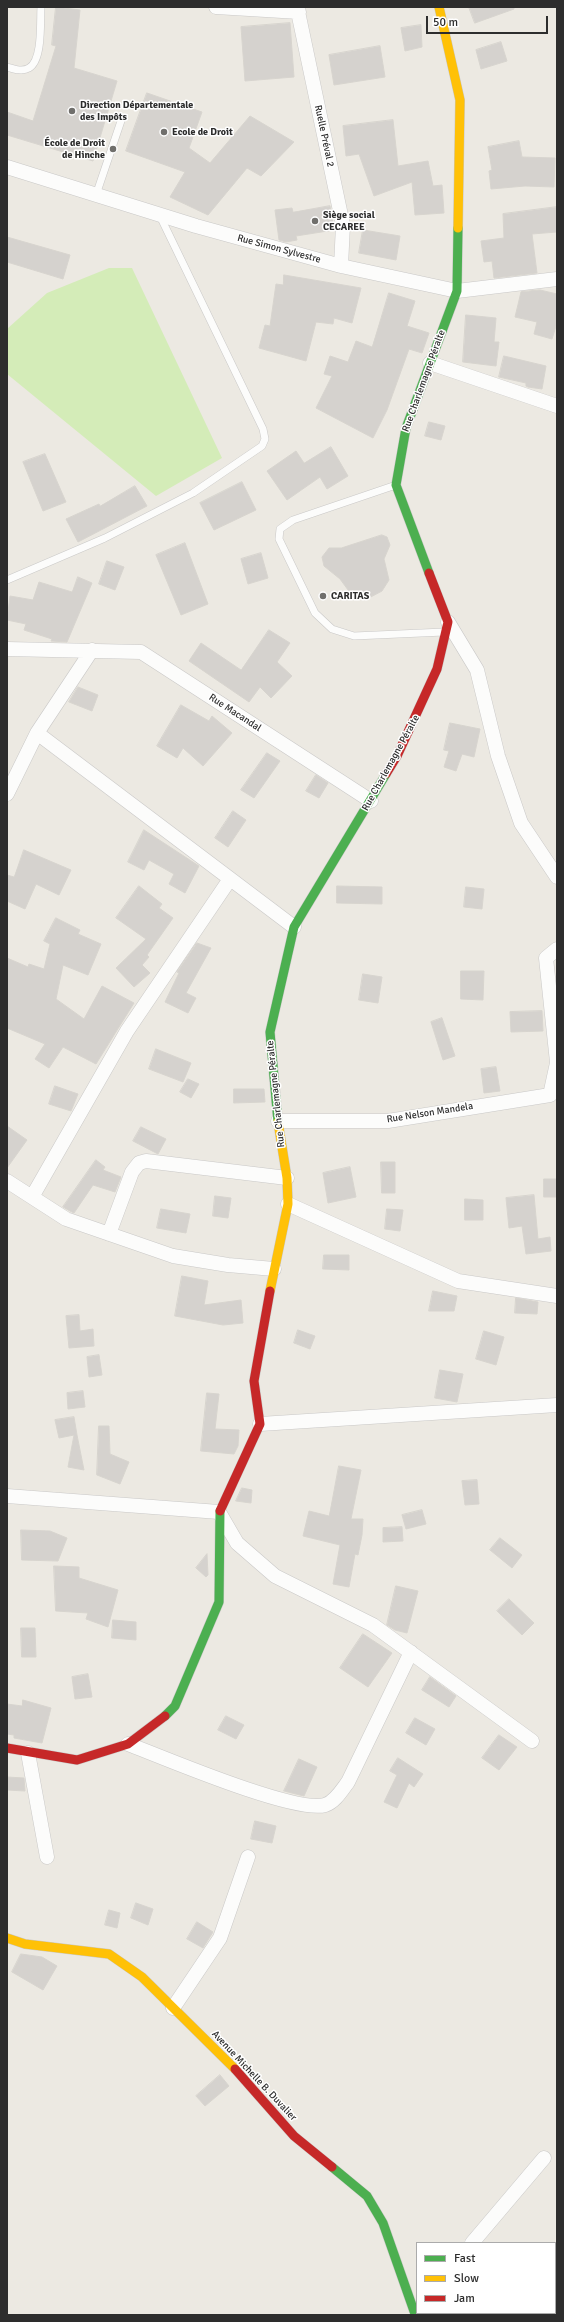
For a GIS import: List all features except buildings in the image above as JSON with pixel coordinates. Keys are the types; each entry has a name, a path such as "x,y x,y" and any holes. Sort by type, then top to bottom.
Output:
{"street":[{"path":"216,7 298,10"},
{"name":"Rue Charlemagne Péralte","path":"396,485 406,428 457,291 460,100 439,7"},
{"name":"Ruelle Préval 2","path":"298,10 343,225 342,266"},
{"name":"Rue Simon Sylvestre","path":"7,167 159,214 342,266 457,291 557,279"},
{"path":"430,364 557,406"},
{"path":"396,485 447,627 477,670 498,756 521,823 557,877"},
{"name":"Rue Charlemagne Péralte","path":"260,1424 254,1381 274,1269 288,1204 287,1178 278,1121 270,1032 294,927 371,800 421,706 437,670 447,627"},
{"name":"Rue Macandal","path":"7,649 141,652 371,800"},
{"path":"7,794 37,733 92,650"},
{"path":"37,733 294,927"},
{"path":"32,1197 127,1031 230,879"},
{"name":"Rue Nelson Mandela","path":"278,1121 388,1121 550,1095 557,1063 546,958 557,949"},
{"path":"109,1234 132,1172 139,1164 146,1161 287,1178"},
{"path":"7,1181 66,1219 173,1256 228,1265 274,1269"},
{"path":"288,1204 458,1281 557,1296"},
{"path":"7,1748 77,1760 128,1744 160,1722 175,1706 219,1602 219,1512 260,1424 557,1405"},
{"path":"7,1496 219,1512"},
{"path":"219,1512 237,1543 275,1576 373,1625 532,1741"},
{"path":"128,1744 225,1782 295,1804 312,1807 325,1805 336,1798 348,1782 411,1652"},
{"path":"28,1752 47,1857"},
{"path":"173,2008 220,1938 248,1857"},
{"name":"Avenue Michelle B. Duvalier","path":"7,1938 25,1944 109,1954 142,1977 228,2061 294,2136 367,2196 383,2223 414,2315"},
{"path":"473,2242 544,2158"}],"lane":[{"path":"7,67 21,70 30,68 36,60 39,47 41,7"},
{"path":"96,195 121,121"},
{"path":"7,580 104,538 192,493 262,446 265,439 263,430 159,214"},
{"path":"396,485 293,520 280,529 279,539 315,613 332,629 354,636 447,627"}],"green space":[{"path":"109,268 132,268 222,458 156,496 7,374 7,329 47,293"}],"traffic: fast":[{"path":"429,573 396,485 406,428 457,291 458,228"},
{"path":"278,1122 270,1032 294,927 386,774"},
{"path":"165,1716 175,1706 219,1602 220,1511"},
{"path":"332,2167 367,2196 383,2223 415,2314 418,2315"}],"traffic: slow":[{"path":"439,7 460,100 458,228"},
{"path":"270,1291 288,1204 287,1178 278,1122"},
{"path":"7,1938 25,1944 109,1954 142,1977 235,2069"}],"traffic: jam":[{"path":"386,774 397,756 437,669 448,622 429,573"},
{"path":"220,1511 260,1424 254,1381 270,1291"},
{"path":"7,1748 77,1760 128,1744 165,1716"},
{"path":"235,2069 294,2136 332,2167"}],"place":[{"name":"Direction Départementale des Impôts","path":"72,111"},
{"name":"Ecole de Droit","path":"164,132"},
{"name":"École de Droit de Hinche","path":"113,149"},
{"name":"Siège social CECAREE","path":"315,221"},
{"name":"CARITAS","path":"323,596"}]}
